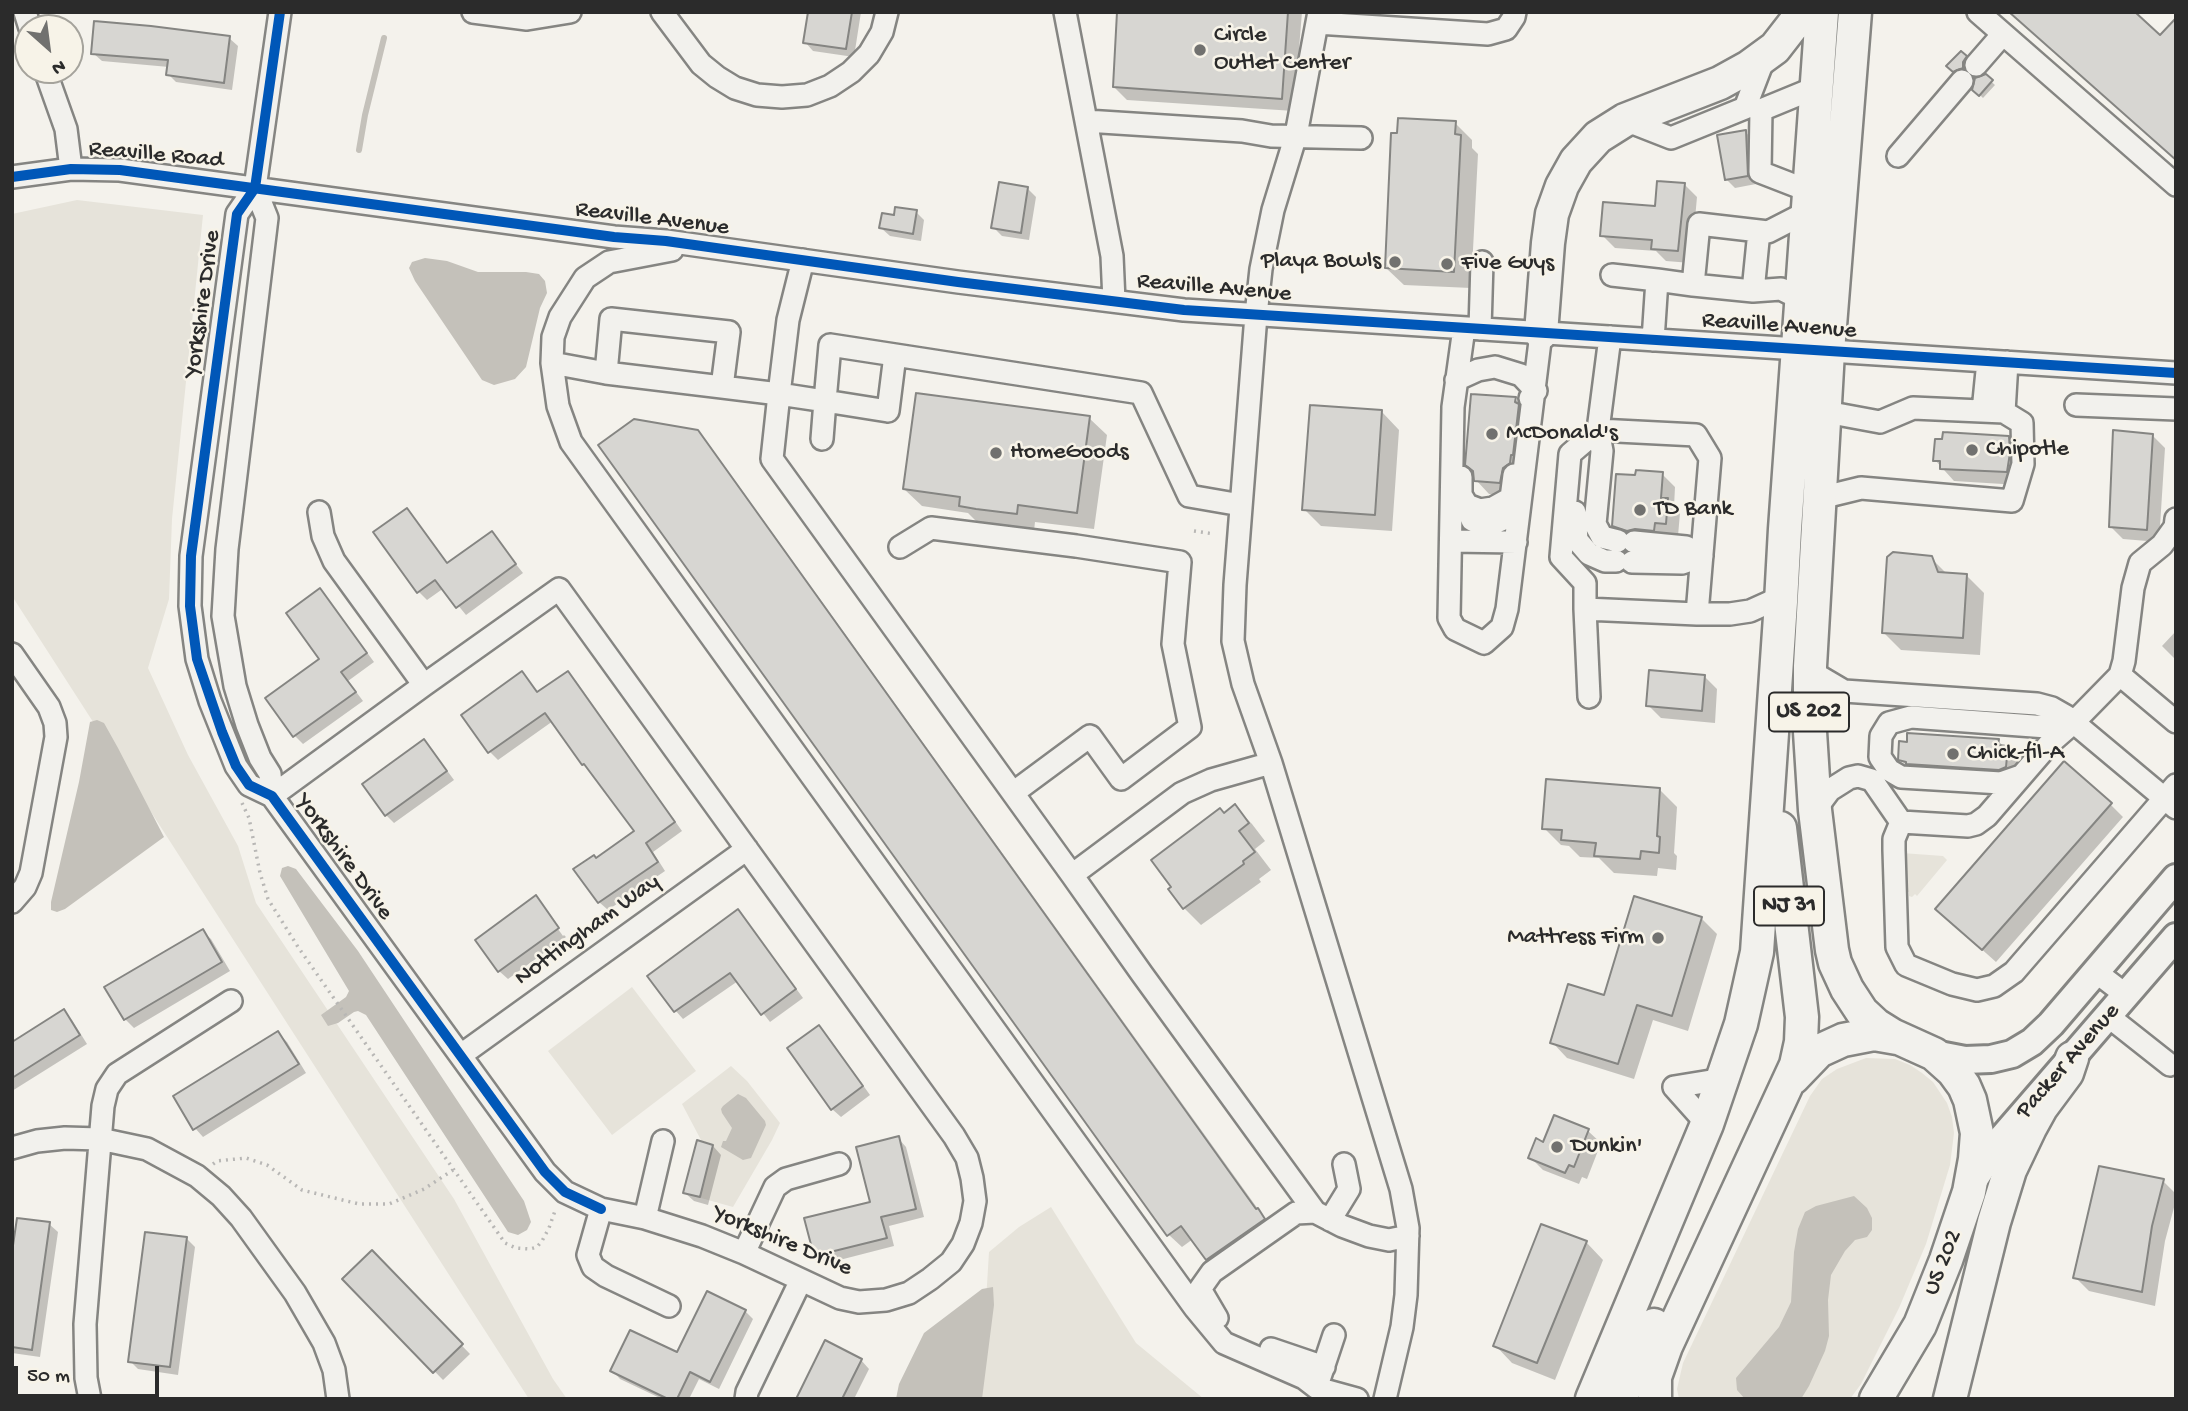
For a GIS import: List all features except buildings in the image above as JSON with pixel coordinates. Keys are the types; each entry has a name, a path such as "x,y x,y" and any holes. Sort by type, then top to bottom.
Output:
{"highway":[{"path":"1541,333 1550,224 1562,186 1576,161 1598,137 1625,120 1720,83 1749,67 1775,48 1803,12"},
{"name":"US 202","path":"1822,12 1801,299 1826,412 1810,671 1810,732 1815,810 1835,963 1862,1012 1883,1030 1934,1054 1945,1062 1959,1079 1973,1110 1976,1145 1969,1192 1946,1260 1920,1325 1880,1396"},
{"name":"US 202","path":"1592,1399 1707,1124 1750,989 1757,952 1782,597 1856,13"},
{"name":"NJ 31","path":"1655,1399 1655,1377 1660,1361 1785,1091 1796,1065 1801,1042 1802,1017 1779,819 1773,718"},
{"path":"1785,1091 1800,1068 1819,1051 1831,1045 1874,1034 1905,1041"},
{"path":"1953,1398 1994,1222 2010,1170 2041,1108 2067,1073 2072,1058"},
{"path":"1620,1399 1670,1294 1715,1239"}],"main road":[{"name":"Packer Avenue","path":"1934,1054 1978,1060 2002,1057 2012,1054 2042,1035 2176,878"},
{"name":"Packer Avenue","path":"1969,1192 1997,1144 2176,937"}],"street":[{"path":"255,188 280,12"},
{"path":"473,12 527,19 570,12"},
{"path":"662,12 701,64 717,77 735,88 757,95 782,97 807,94 830,86 851,72 869,54 882,32 887,12"},
{"path":"1065,12 1112,256 1114,301"},
{"path":"1385,1399 1402,1327 1406,1295 1408,1236 1401,1189 1271,763 1243,684 1233,641 1256,314 1261,269 1273,210 1296,135 1318,18 1488,34 1506,29 1515,12"},
{"path":"1978,12 2176,185"},
{"path":"1899,156 2003,34"},
{"path":"1693,285 1699,224 1768,232 1808,202 1760,172 1753,109 1765,56"},
{"path":"50,84 65,129 71,169"},
{"path":"1625,120 1671,138 1817,87"},
{"path":"1086,121 1242,131 1271,136 1361,138"},
{"name":"Reaville Road","path":"12,177 71,169 120,170 255,188"},
{"name":"Reaville Avenue","path":"255,188 1184,310 2176,373"},
{"name":"Yorkshire Drive","path":"255,188 237,214 191,556 190,606 197,659 236,766 249,785 272,796 545,1172 565,1192 601,1209 645,1218 702,1236 744,1252 840,1298 859,1302 886,1300 909,1293 951,1262 963,1244 975,1201 967,1158 954,1136 559,589 424,684"},
{"name":"Yorkshire Drive","path":"255,188 267,218 228,549 223,615 235,686 260,758 270,774 272,796"},
{"path":"1753,290 1759,231"},
{"path":"698,246 609,262 584,278 560,317 553,337 552,363 558,405 571,442 1195,1308 1224,1343 1304,1378 1317,1388 1357,1399"},
{"path":"803,260 788,320 772,459 1142,974 1323,1216 1369,1236 1389,1240 1408,1236"},
{"path":"1482,262 1472,328 1456,385 1453,407 1449,618 1455,629 1485,643 1502,627 1507,609 1541,333"},
{"path":"1612,275 1753,290 1781,289 1801,299"},
{"path":"1653,340 1657,280"},
{"path":"606,373 611,319 729,331 722,387"},
{"path":"1589,697 1585,583 1561,557 1570,454 1591,436 1610,337"},
{"path":"822,439 830,345 1141,393 1189,496 1241,505"},
{"path":"552,363 606,373 779,394 888,411 895,355"},
{"path":"1994,411 1998,362"},
{"path":"1456,385 1478,370 1495,367 1521,375 1535,391"},
{"path":"1456,385 1464,397 1461,495 1467,505 1480,510 1493,508 1511,498 1518,412 1535,391"},
{"path":"2076,405 2176,409"},
{"path":"1820,498 1861,488 2012,501 2023,464 2022,423 1994,411 1913,408 1880,422 1826,412"},
{"path":"1591,436 1696,435 1710,458 1697,614"},
{"path":"1591,436 1602,451 1595,524 1602,537 1625,551 1686,547 1702,556"},
{"path":"272,796 424,684 334,561 323,536 319,512"},
{"path":"1901,822 1968,826 1976,824 1987,816 2043,750 2120,675 2133,588 2140,563 2162,545 2175,527 2176,519"},
{"path":"900,547 931,528 1180,562 1173,644 1190,727 1121,779 1090,736 1013,793"},
{"path":"1451,541 1516,542"},
{"path":"1585,609 1730,614 1750,611 1782,597"},
{"path":"12,654 49,707 55,723 56,737 31,873 25,887 12,902"},
{"path":"1810,671 1844,691 2037,704 2052,708 2172,797 2014,972 1994,986 1977,990 1952,984 1906,965 1897,947 1894,839 1901,822"},
{"path":"2120,675 2176,722"},
{"path":"2021,776 2001,783 1901,777 1889,770 1880,757 1881,736 1887,712 1906,707 2036,714 2041,726 2043,750"},
{"path":"2041,726 2074,722"},
{"path":"1072,875 1182,793 1212,780 1271,763"},
{"path":"1815,810 1830,790 1849,778 1858,776 1872,780 1901,822"},
{"name":"Nottingham Way","path":"461,1055 747,849"},
{"path":"2096,972 2126,995"},
{"path":"90,1399 86,1378 85,1324 103,1106 107,1089 117,1074 231,1001"},
{"path":"2108,1016 2170,1065"},
{"path":"1707,1124 1674,1087 1723,1079"},
{"path":"12,1148 37,1141 65,1138 100,1139 147,1149 197,1176 221,1196 241,1218 300,1301 324,1343 334,1370 338,1399"},
{"path":"645,1218 663,1141"},
{"path":"744,1252 775,1187 786,1179 839,1164"},
{"path":"1324,1367 1289,1357 1225,1330 1206,1300 1217,1286 1323,1216 1349,1189 1344,1164"},
{"path":"601,1209 587,1255 593,1267 669,1306"},
{"path":"746,1399 801,1280"},
{"path":"1317,1388 1334,1335"}],"path":[{"path":"1194,531 1214,534"},
{"path":"336,1000 505,1242 516,1248 537,1247 565,1192"},
{"path":"197,1176 216,1161 246,1158 267,1165 302,1190 359,1204 388,1204 424,1189 453,1170"}],"shaded area":[{"path":"77,200 203,215 172,519 169,599 148,668 188,755 238,846 256,903 454,1199 553,1379 567,1399 529,1399 12,596 12,214"},
{"path":"425,258 447,261 478,272 539,274 545,281 547,293 540,308 526,367 515,379 494,385 482,380 415,281 409,268 412,262"},
{"path":"97,720 104,723 164,837 65,909 57,912 51,910 51,902 90,722"},
{"path":"1902,853 1943,856 1947,860 1917,896 1909,896 1909,892 1905,892"},
{"path":"288,866 296,869 358,951 524,1201 531,1222 527,1230 518,1235 508,1232 366,1015 354,1012 328,1026 321,1015 346,997 349,991 280,876 282,868"},
{"path":"632,987 696,1071 612,1135 548,1051"},
{"path":"1866,1058 1895,1059 1910,1065 1933,1082 1947,1103 1954,1133 1950,1165 1926,1244 1899,1308 1861,1384 1850,1399 1679,1399 1677,1389 1683,1363 1810,1096 1822,1079 1837,1069"},
{"path":"731,1066 747,1081 780,1123 733,1207 683,1193 697,1140 701,1140 682,1104"},
{"path":"738,1094 746,1098 766,1125 751,1158 743,1160 721,1147 732,1128 721,1109"},
{"path":"1854,1196 1867,1208 1872,1218 1872,1230 1867,1237 1855,1240 1831,1275 1828,1300 1829,1336 1809,1386 1801,1399 1745,1399 1737,1390 1736,1378 1779,1327 1791,1302 1794,1252 1798,1229 1805,1212 1816,1206"},
{"path":"1051,1207 1136,1343 1204,1399 980,1399 989,1252 1019,1227"},
{"path":"993,1287 994,1305 982,1399 896,1399 899,1384 924,1333 982,1289"}],"waterway":[{"path":"359,150 384,38"}],"cycle path":[{"path":"280,12 255,188 237,214 191,556 190,606 197,659 236,766 249,785 272,796 545,1172 565,1192 601,1209"},
{"path":"12,177 71,169 120,170 1184,310 2176,373"}],"place":[{"name":"Circle Outlet Center","path":"1200,50"},
{"name":"Playa Bowls","path":"1395,262"},
{"name":"Five Guys","path":"1447,264"},
{"name":"McDonald's","path":"1492,434"},
{"name":"Chipotle","path":"1972,450"},
{"name":"HomeGoods","path":"996,453"},
{"name":"TD Bank","path":"1640,510"},
{"name":"Chick-fil-A","path":"1953,754"},
{"name":"Mattress Firm","path":"1658,938"},
{"name":"Dunkin'","path":"1557,1147"}]}
